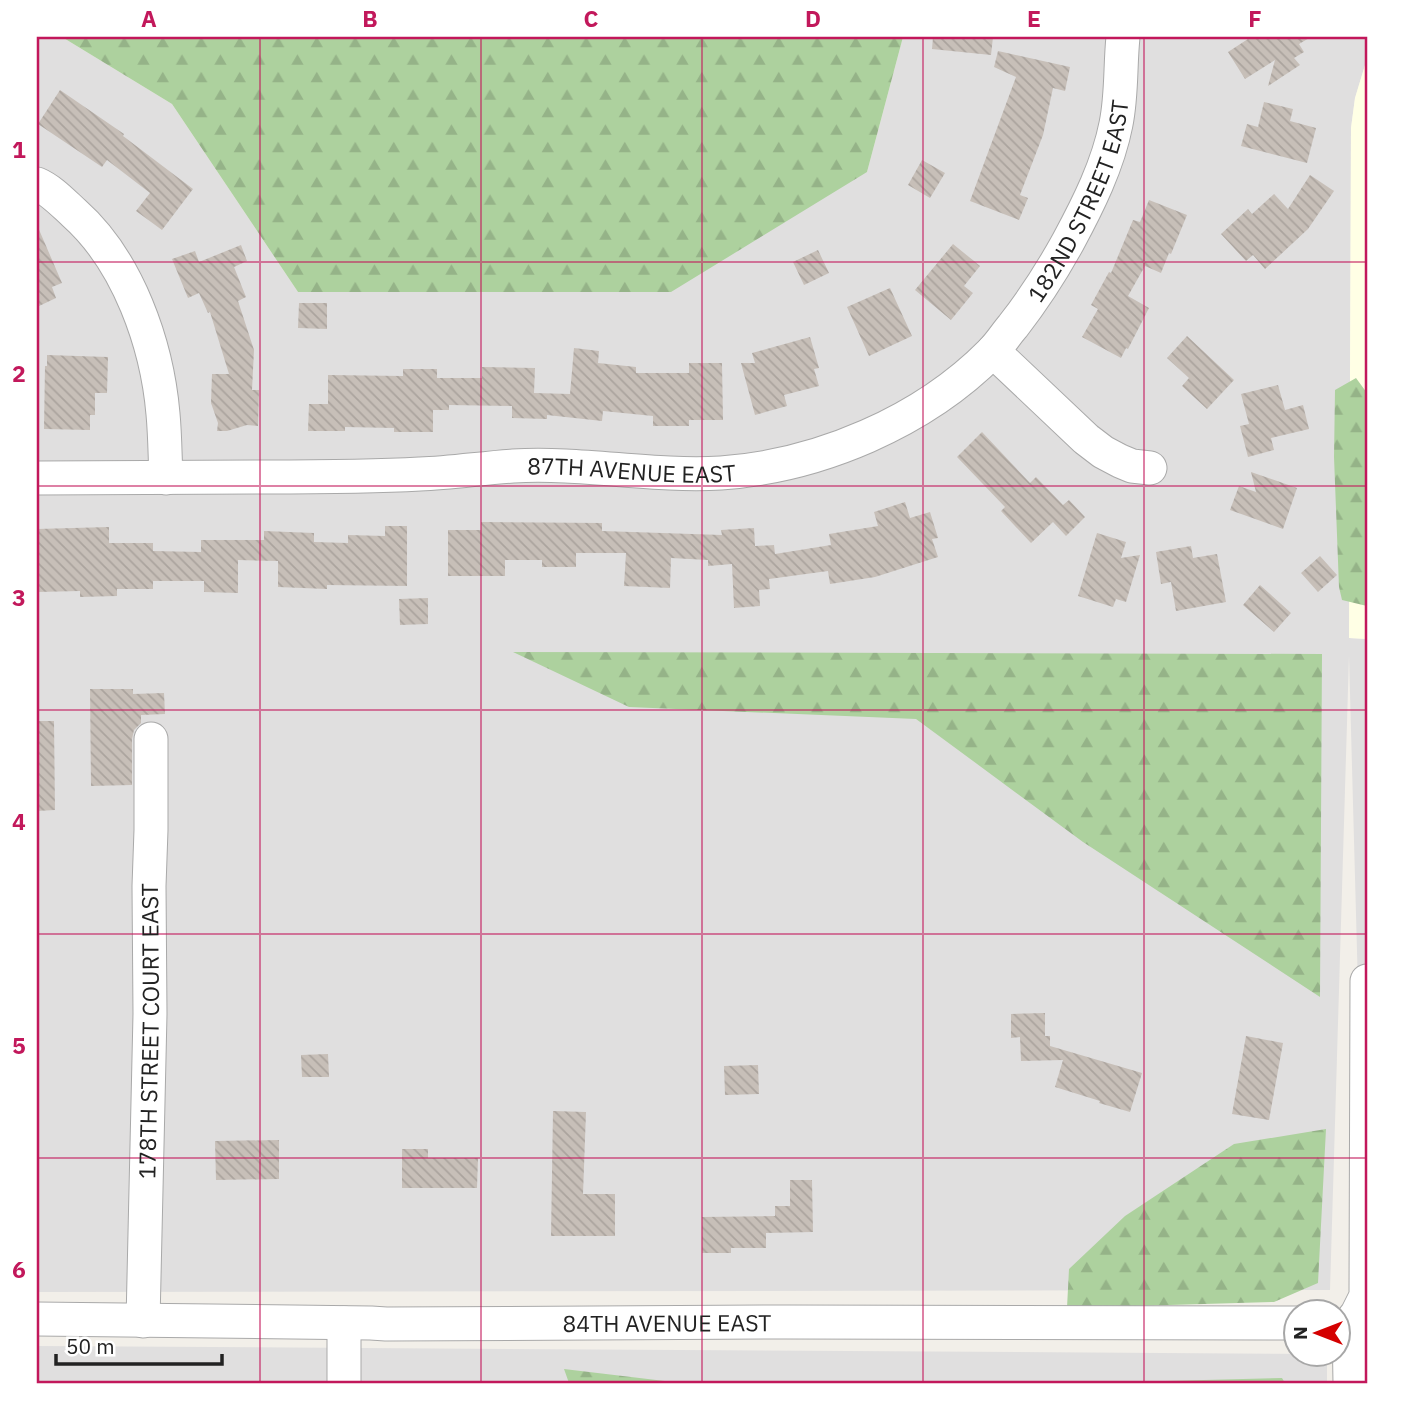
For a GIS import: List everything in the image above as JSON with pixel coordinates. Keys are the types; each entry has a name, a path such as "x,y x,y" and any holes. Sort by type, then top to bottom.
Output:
{"street":[{"name":"182ND STREET EAST","path":"993,351 1047,279 1084,214 1104,165 1116,123 1123,37"},
{"path":"37,184 45,187 82,220 112,257 134,296 153,356 163,413 166,478"},
{"path":"993,351 1103,452 1132,466 1150,468"},
{"name":"87TH AVENUE EAST","path":"37,478 370,476 547,465 653,473 723,473 807,458 856,442 889,426 940,394 961,380 993,351"},
{"name":"178TH STREET COURT EAST","path":"143,1321 150,1014 151,739"},
{"path":"1352,1321 1366,1296 1367,981"},
{"name":"84TH AVENUE EAST","path":"37,1319 344,1323 1282,1323"},
{"path":"344,1323 344,1383"}],"shaded area":[{"path":"37,37 62,37 172,104 298,292 867,172 903,37 1366,37 1365,65 1355,98 1351,128 1349,638 1367,639 1367,1320 1349,656 1330,1290 37,1292"},
{"path":"1366,37 1367,639 1349,638 1351,128 1355,98 1365,65"},
{"path":"37,1346 1282,1354 1282,1368 1327,1368 1327,1383 37,1383"}],"green space":[{"path":"62,37 903,37 867,172 671,292 298,292 172,104"},
{"path":"1356,378 1367,393 1367,606 1342,600 1339,587 1334,457 1335,390"},
{"path":"513,652 1322,654 1320,997 1083,842 916,719 629,707"},
{"path":"1326,1129 1318,1283 1274,1302 1067,1308 1069,1269 1125,1216 1234,1144"},
{"path":"564,1369 673,1382 673,1383 569,1383"},
{"path":"1282,1378 1285,1383 1087,1383"}],"building":[{"path":"933,37 993,37 991,55 932,49"},
{"path":"1251,37 1311,37 1299,44 1304,52 1294,58 1300,65 1268,86 1275,60 1245,79 1228,52"},
{"path":"998,51 1070,67 1065,91 1053,88 1043,135 1020,195 1028,198 1019,220 970,201 1016,77 994,67"},
{"path":"60,90 124,134 123,136 193,189 162,230 136,211 150,193 107,160 102,167 38,124"},
{"path":"1264,102 1293,109 1290,121 1316,128 1307,163 1241,146 1247,124 1258,127"},
{"path":"922,160 945,173 930,198 908,185"},
{"path":"1310,175 1334,191 1308,229 1265,269 1253,255 1246,261 1221,234 1248,209 1252,214 1274,194 1288,209"},
{"path":"1149,200 1187,215 1161,273 1145,266 1128,296 1149,308 1121,358 1082,337 1098,309 1091,305 1109,272 1111,273 1133,220 1140,222"},
{"path":"37,225 62,283 52,287 56,298 37,307"},
{"path":"953,244 980,266 964,286 973,293 951,320 915,290"},
{"path":"241,245 247,261 234,267 246,297 238,301 254,350 252,390 259,390 258,426 247,425 217,431 218,423 211,403 212,374 229,374 210,312 208,313 199,293 188,298 172,259 195,251 199,262"},
{"path":"818,250 829,273 804,285 793,262"},
{"path":"890,288 912,336 869,356 847,307"},
{"path":"299,303 327,303 327,329 298,328"},
{"path":"1187,336 1234,380 1207,409 1182,386 1189,378 1167,358"},
{"path":"810,337 819,368 814,369 819,386 784,395 787,406 755,415 741,363 755,363 752,353"},
{"path":"574,348 599,351 598,363 636,367 636,373 689,373 689,363 722,363 723,420 689,420 689,426 653,426 653,416 603,411 602,421 547,415 547,419 512,418 512,406 449,405 449,410 433,410 433,432 394,432 394,428 345,427 345,431 308,431 309,404 328,404 328,375 403,376 403,369 437,369 437,378 482,378 482,367 535,368 534,393 570,394"},
{"path":"47,355 108,357 107,393 95,393 95,415 90,415 90,430 44,429"},
{"path":"1278,385 1285,410 1303,405 1309,429 1271,438 1274,450 1248,457 1240,426 1249,424 1241,394"},
{"path":"982,432 1030,483 1036,477 1063,505 1069,500 1085,517 1066,536 1053,522 1031,543 1001,511 1005,507 957,457"},
{"path":"1251,472 1297,488 1283,529 1230,510 1239,486 1256,492"},
{"path":"905,502 910,518 930,512 938,538 932,539 938,557 875,577 830,584 828,571 769,579 770,589 759,590 760,606 734,608 732,564 708,566 708,560 671,558 670,588 624,586 626,553 576,553 576,567 542,567 542,560 505,560 505,576 448,576 448,530 481,530 481,522 602,523 602,531 722,535 721,530 754,528 755,546 774,545 775,554 831,545 829,534 878,526 874,512"},
{"path":"385,526 407,526 407,586 327,585 327,589 278,587 278,561 238,560 238,593 204,592 204,581 153,581 153,589 117,589 117,596 80,597 80,591 37,592 37,529 109,527 109,543 153,543 153,551 201,552 201,540 264,540 264,531 314,533 314,542 348,543 348,535 385,536"},
{"path":"1097,533 1126,542 1121,558 1140,555 1126,602 1116,599 1113,607 1078,596"},
{"path":"1191,546 1193,558 1217,554 1226,602 1176,611 1171,582 1161,584 1156,552"},
{"path":"1320,556 1337,575 1318,592 1301,573"},
{"path":"1260,585 1291,613 1274,632 1243,605"},
{"path":"428,598 428,624 400,625 399,599"},
{"path":"90,689 133,689 133,694 164,693 165,714 141,715 141,723 134,730 132,785 91,786"},
{"path":"37,721 54,721 55,810 37,811"},
{"path":"1045,1013 1045,1036 1050,1036 1050,1046 1142,1073 1130,1112 1055,1087 1063,1060 1021,1061 1020,1037 1011,1038 1011,1014"},
{"path":"1246,1036 1283,1043 1269,1120 1232,1114"},
{"path":"328,1054 329,1077 302,1077 301,1055"},
{"path":"758,1065 759,1094 725,1095 724,1066"},
{"path":"553,1111 586,1112 583,1194 615,1194 615,1236 551,1236"},
{"path":"279,1140 279,1179 216,1180 215,1141"},
{"path":"402,1149 428,1149 428,1158 478,1158 477,1188 402,1188"},
{"path":"790,1180 812,1180 813,1232 766,1233 766,1248 731,1248 731,1253 702,1253 702,1217 775,1216 775,1206 790,1206"}]}
